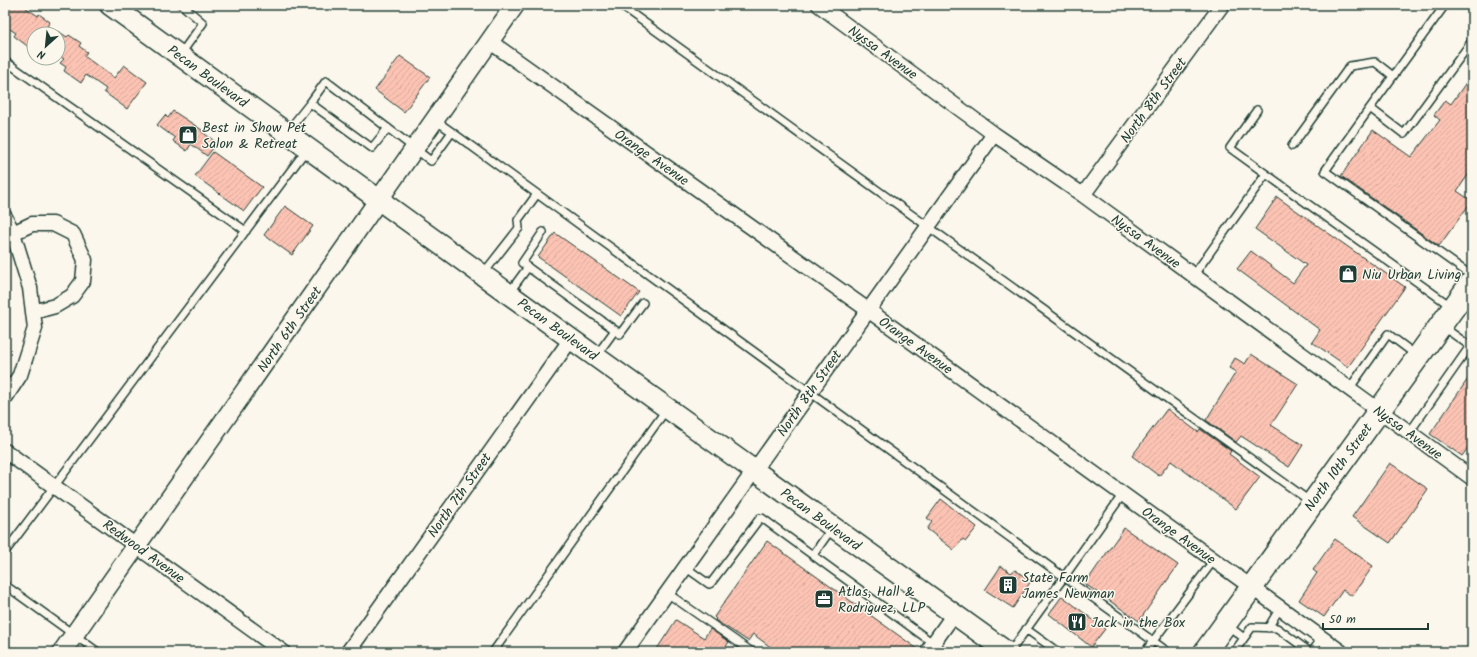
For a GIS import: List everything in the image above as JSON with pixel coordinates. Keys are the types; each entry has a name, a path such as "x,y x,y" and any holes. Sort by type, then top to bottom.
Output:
{"main road":[{"name":"Pecan Boulevard","path":"110,5 571,339 1008,652"},
{"name":"North 10th Street","path":"1205,652 1472,282"}],"street":[{"name":"North 6th Street","path":"62,652 380,200 515,5"},
{"name":"Nyssa Avenue","path":"818,5 994,134 1083,195 1472,478"},
{"name":"North 8th Street","path":"1083,195 1222,5"},
{"name":"Orange Avenue","path":"489,41 868,310 1341,652"},
{"name":"North 8th Street","path":"625,652 994,134"},
{"path":"5,217 13,233 30,288 35,328 20,375 5,398"},
{"path":"13,233 32,224 53,224 73,234 86,260 82,281 72,296 55,306 33,312"},
{"name":"North 7th Street","path":"348,652 571,339"},
{"name":"Redwood Avenue","path":"5,451 283,652"},
{"path":"930,648 954,614"}],"lane":[{"path":"180,55 203,23 182,5"},
{"path":"620,5 1312,503"},
{"path":"1445,5 1325,171 1472,276"},
{"path":"1370,108 1404,134 1472,41"},
{"path":"5,61 246,231"},
{"path":"1292,146 1350,66 1375,62 1393,76"},
{"path":"287,132 326,81 431,161 452,132"},
{"path":"310,102 372,148 388,128"},
{"path":"1257,110 1230,148 1453,308"},
{"path":"435,120 809,393 1168,652"},
{"path":"5,552 308,148"},
{"path":"1193,276 1266,174"},
{"path":"483,274 519,228 518,220 538,194"},
{"path":"543,232 522,263 620,334 643,303"},
{"path":"509,294 528,267"},
{"path":"1408,432 1471,347 1440,325"},
{"path":"595,356 615,330"},
{"path":"1349,389 1388,334 1418,356"},
{"path":"493,652 667,408"},
{"path":"1008,652 1123,494"},
{"path":"685,567 709,584 711,583 760,518 762,518 812,555 930,648 945,652"},
{"path":"812,555 833,527"},
{"path":"1145,652 1214,560"},
{"path":"5,585 98,652"},
{"path":"667,593 752,652"},
{"path":"1268,628 1280,608"},
{"path":"1225,624 1244,638"},
{"path":"1234,652 1252,627 1277,628 1311,652 1322,638"},
{"path":"1026,629 1058,652"}],"building":[{"path":"5,5 22,5 50,22 47,26 26,26 26,45 14,36 16,33 5,26"},
{"path":"69,35 81,43 79,46 87,52 84,56 114,78 124,65 147,82 127,109 104,92 106,89 86,75 81,83 64,71 66,67 64,66 66,66 66,36"},
{"path":"400,56 430,77 404,112 375,90"},
{"path":"1472,74 1472,169 1457,191 1472,201 1439,246 1341,176 1373,130 1411,157 1440,120 1434,115 1445,100 1451,104"},
{"name":"Best in Show Pet Salon & Retreat","path":"173,111 202,130 201,131 217,143 207,156 191,144 187,151 173,141 175,138 157,125 165,115 168,118"},
{"path":"213,152 262,187 244,211 195,176"},
{"path":"1277,197 1405,287 1348,367 1312,342 1320,330 1237,269 1251,251 1293,283 1306,265 1255,229"},
{"path":"285,206 313,226 292,255 264,235"},
{"path":"555,233 639,292 621,316 538,257"},
{"path":"1251,354 1298,384 1271,425 1303,445 1289,467 1241,436 1236,442 1206,420 1236,372 1229,368 1235,358 1245,364"},
{"path":"1472,373 1472,442 1462,456 1430,434"},
{"path":"1167,409 1198,432 1200,429 1231,451 1229,454 1260,477 1236,509 1171,461 1159,476 1132,456"},
{"path":"1390,463 1428,489 1390,543 1352,517"},
{"path":"941,499 977,527 966,541 963,539 954,550 927,529 932,522 927,518"},
{"path":"1124,528 1178,565 1139,621 1085,584"},
{"path":"1335,539 1373,566 1352,596 1343,590 1324,617 1299,600 1317,573 1313,570"},
{"path":"767,541 919,650 919,652 777,652 753,634 748,641 715,620 716,619 714,617"},
{"name":"State Farm James Newman","path":"1001,566 1011,573 1015,570 1031,581 1013,608 985,590"},
{"name":"Jack in the Box","path":"1062,596 1105,629 1091,647 1049,614"},
{"path":"676,620 704,638 710,629 729,642 722,652 655,652"}],"place":[{"name":"Best in Show Pet Salon & Retreat","path":"188,135"},
{"name":"Niu Urban Living","path":"1348,274"},
{"name":"State Farm James Newman","path":"1008,585"},
{"name":"Atlas, Hall & Rodriguez, LLP","path":"824,599"},
{"name":"Jack in the Box","path":"1077,622"}]}
